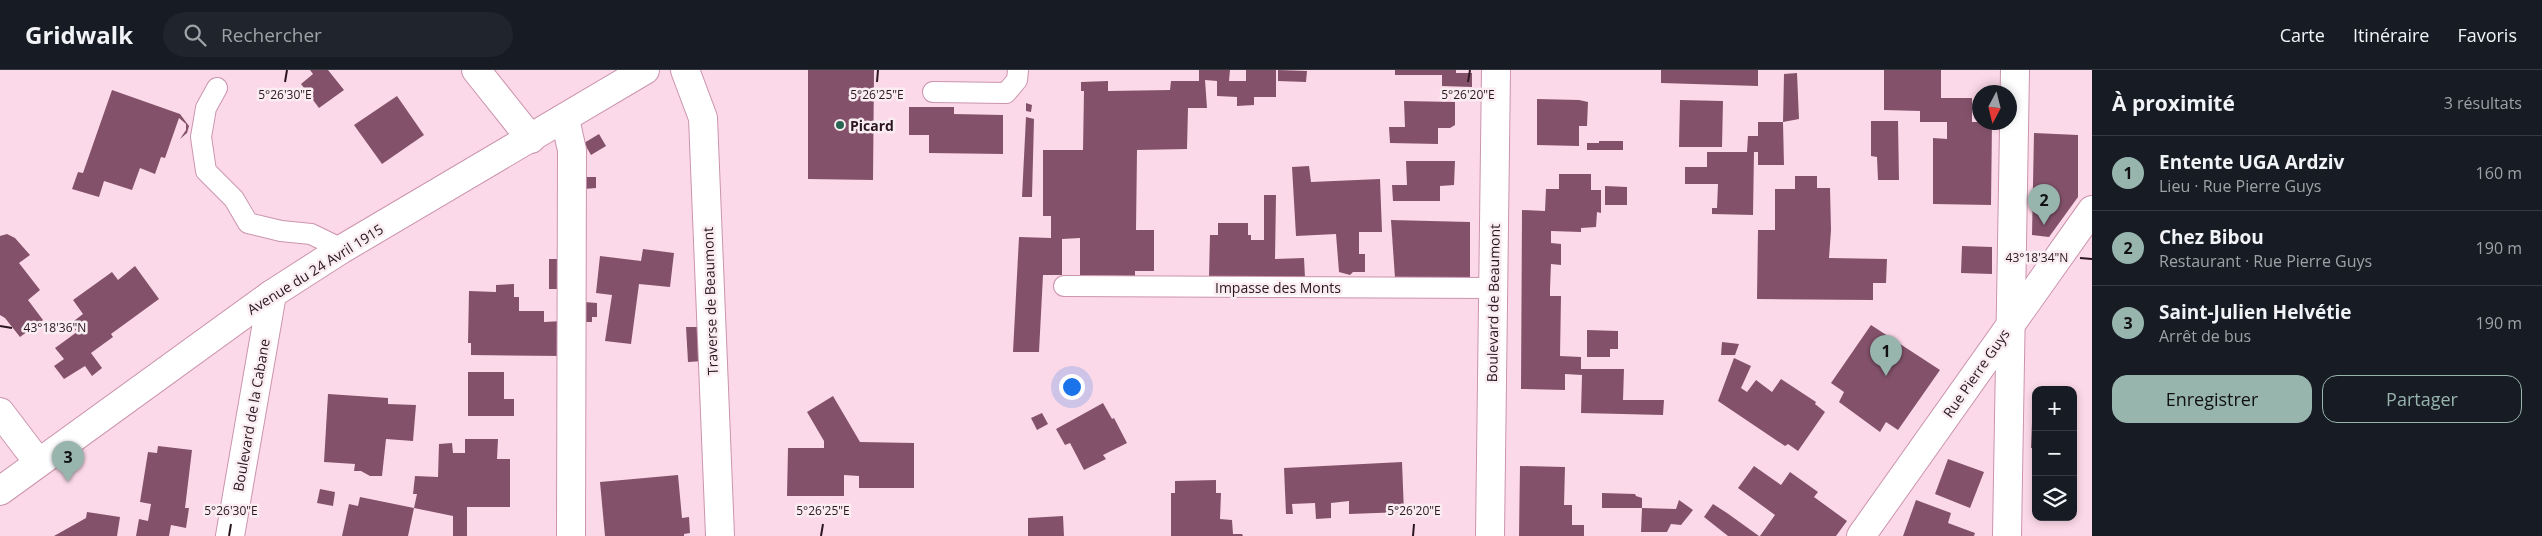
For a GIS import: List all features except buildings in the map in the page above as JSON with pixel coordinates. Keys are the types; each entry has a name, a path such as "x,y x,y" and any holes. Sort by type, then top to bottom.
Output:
{"street":[{"path":"476,70 531,139"},
{"name":"Avenue du 24 Avril 1915","path":"0,491 272,294 342,249 645,70"},
{"name":"Traverse de Beaumont","path":"685,70 703,118 720,536"},
{"name":"Boulevard de Beaumont","path":"1490,536 1496,70"},
{"path":"2007,536 2012,321 2014,70"},
{"path":"565,119 572,150 571,536"},
{"name":"Rue Pierre Guys","path":"1861,536 2092,210"},
{"name":"Boulevard de la Cabane","path":"230,536 272,294"},
{"path":"0,412 38,462"}],"lane":[{"path":"933,92 1006,93 1017,80 1018,70"},
{"path":"217,88 206,108 200,138 206,171 234,199 248,223 282,231 311,234 342,249"},
{"name":"Impasse des Monts","path":"1064,286 1492,288"}],"place":[{"name":"Picard","path":"840,125"},
{"name":"Chez Bibou","path":"2044,225"},
{"name":"Entente UGA Ardziv","path":"1886,376"},
{"name":"Saint-Julien Helvétie","path":"68,482"}]}
